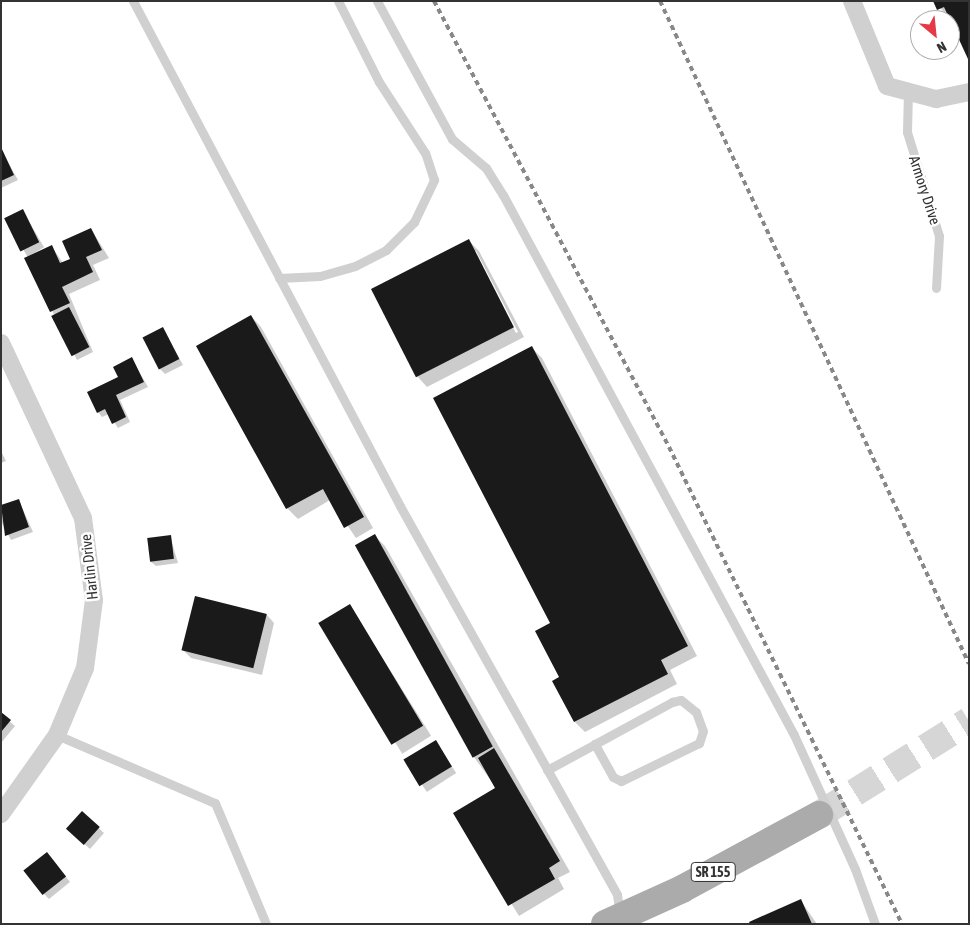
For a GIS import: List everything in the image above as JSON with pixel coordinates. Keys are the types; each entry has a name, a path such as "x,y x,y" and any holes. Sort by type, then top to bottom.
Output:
{"main road":[{"name":"SR 155","path":"616,922 819,815"}],"street":[{"path":"852,1 887,86 936,99 969,92"},
{"name":"Harlin Drive","path":"1,343 83,518 94,600 85,668 58,735 1,814"}],"lane":[{"path":"133,1 279,278 617,895 616,922"},
{"path":"279,278 320,276 355,266 386,250 414,222 434,180 425,153 379,82 338,1"},
{"path":"377,1 452,140 486,168 503,195 794,735 855,869 875,924"},
{"name":"Armory Drive","path":"908,91 907,132 939,236 936,288"},
{"path":"547,770 595,744 681,700 696,712 703,732 699,743 621,781 613,776 595,744"},
{"path":"58,735 215,803 266,924"}],"building":[{"path":"933,1 969,1 969,61 960,42 960,10 945,10 944,7 937,10"},
{"path":"1,147 14,175 1,181"},
{"path":"23,209 39,242 20,251 4,218"},
{"path":"91,228 102,250 86,257 93,272 62,287 70,303 50,312 24,258 52,245 60,263 70,259 62,241"},
{"path":"469,239 514,327 416,377 371,289"},
{"path":"69,307 89,347 72,356 51,316"},
{"path":"251,315 364,517 344,528 323,489 286,509 196,346"},
{"path":"163,327 179,359 159,370 143,337"},
{"path":"532,346 688,646 661,660 668,674 574,722 552,681 559,677 535,631 550,623 433,398"},
{"path":"132,357 144,382 116,395 126,417 112,424 105,409 97,413 87,392 118,377 113,367"},
{"path":"19,499 29,527 5,536 1,505"},
{"path":"375,534 493,747 473,758 355,545"},
{"path":"171,535 174,559 150,562 147,538"},
{"path":"195,596 267,614 253,668 181,650"},
{"path":"350,604 423,726 391,745 318,623"},
{"path":"1,712 11,720 1,732"},
{"path":"436,740 452,767 419,786 403,760"},
{"path":"494,748 560,861 549,868 555,879 508,906 453,813 495,788 478,758"},
{"path":"82,811 100,827 84,845 66,829"},
{"path":"47,852 66,876 42,895 23,870"},
{"path":"801,899 812,924 750,924 749,922"}],"tunnel":[{"path":"819,815 969,721"}],"railway":[{"path":"434,1 669,447 902,924"},
{"path":"660,1 969,664"}]}
